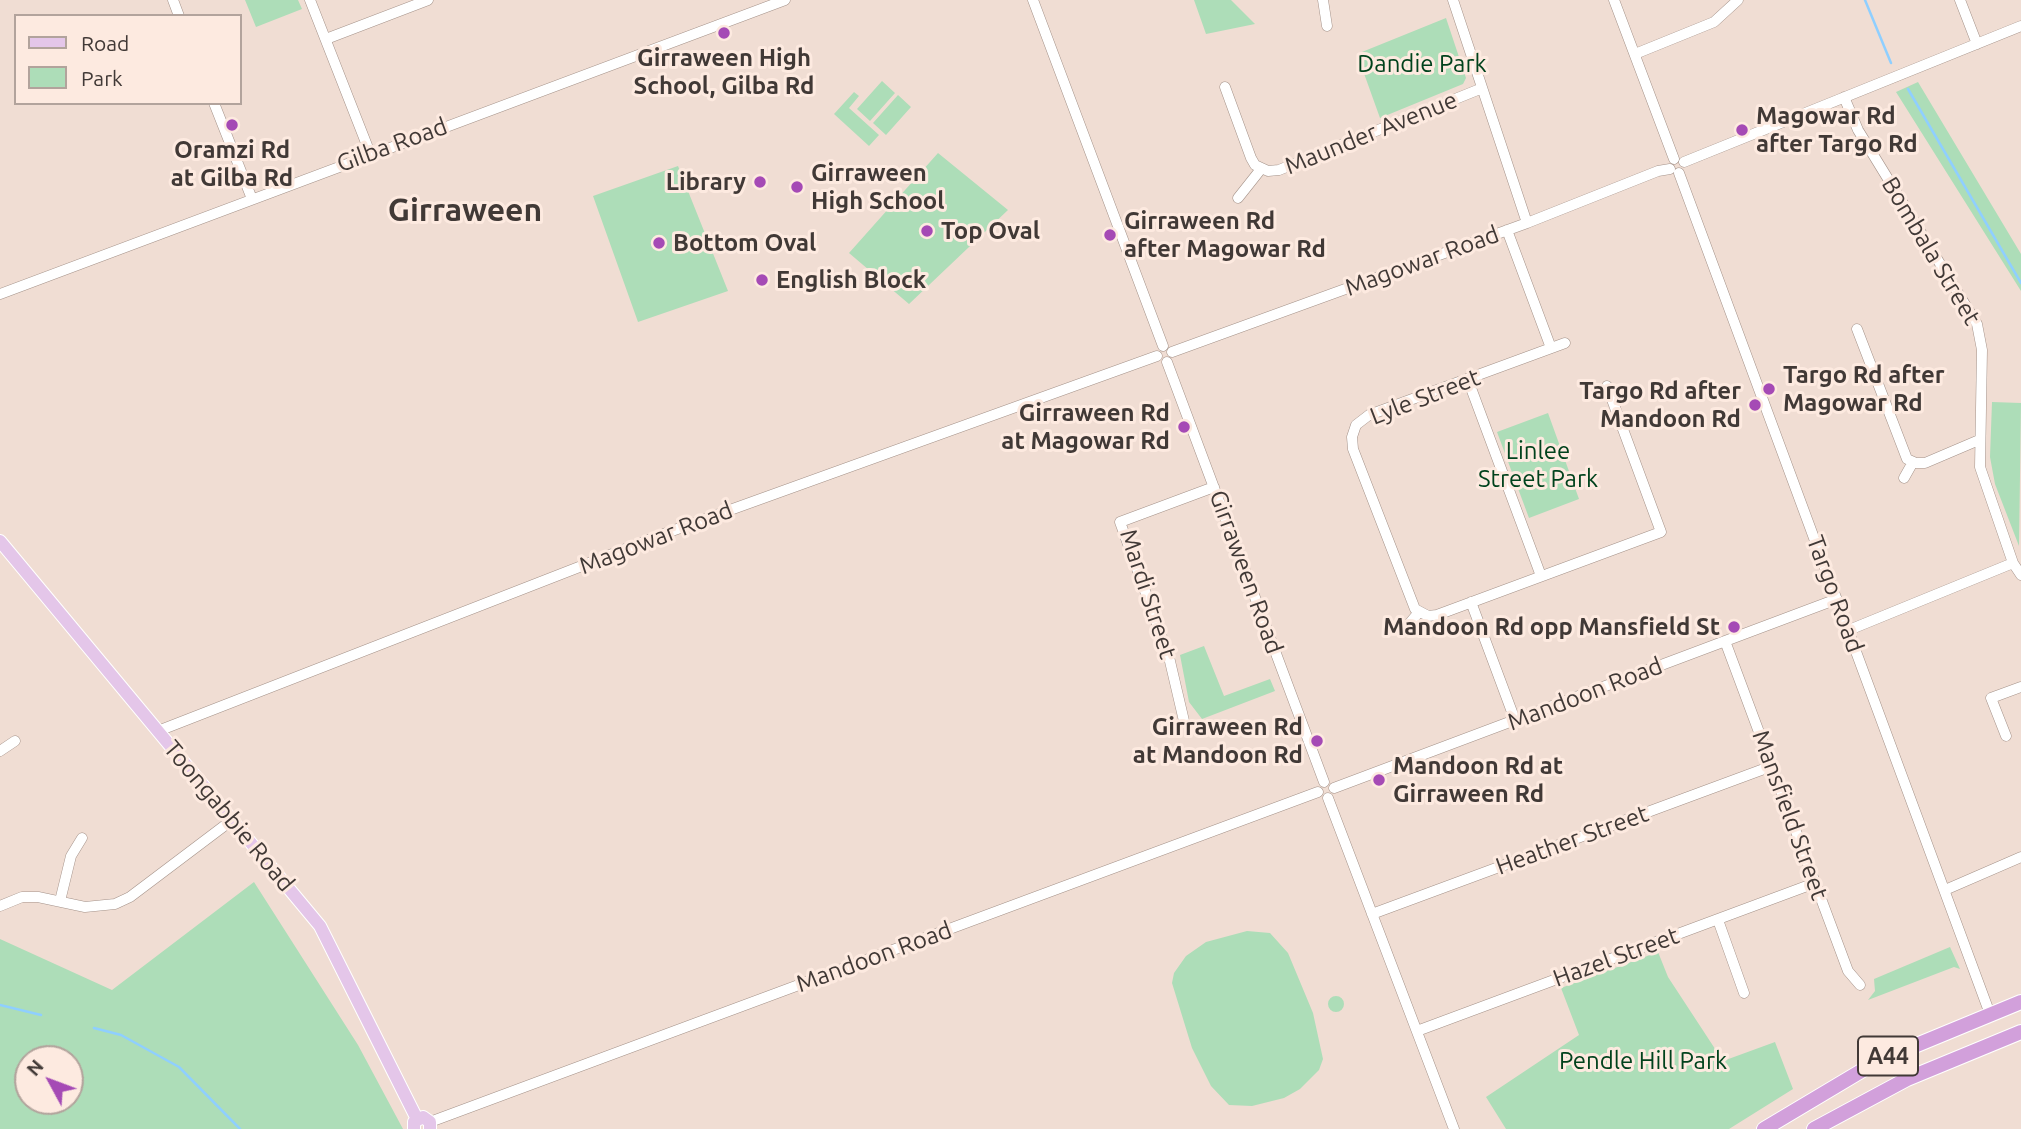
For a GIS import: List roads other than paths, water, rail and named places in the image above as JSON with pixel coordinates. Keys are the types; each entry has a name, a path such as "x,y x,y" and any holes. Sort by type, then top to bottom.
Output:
{"highway":[{"name":"A44","path":"1764,1129 1878,1061 2021,1002"},
{"name":"A44","path":"1814,1129 1907,1079 2021,1032"}],"main road":[{"name":"Toongabbie Road","path":"0,541 320,926 423,1125"}],"street":[{"path":"310,0 370,153"},
{"path":"326,39 428,0"},
{"name":"Gilba Road","path":"0,294 370,153 785,0"},
{"path":"1033,0 1168,349 1162,359"},
{"path":"1323,0 1327,26"},
{"name":"Maunder Avenue","path":"1453,0 1480,89 1527,223"},
{"name":"Targo Road","path":"1614,0 1990,1014"},
{"path":"1635,54 1714,22 1738,0"},
{"path":"1960,0 1977,44"},
{"path":"1674,167 1685,167 1684,162 2021,26"},
{"name":"Maunder Avenue","path":"1225,87 1251,158 1261,169 1279,170 1480,89"},
{"name":"Bombala Street","path":"1844,97 1858,130 1975,319 1982,350 1979,440 1984,485 2013,563 2021,575"},
{"path":"215,105 252,199"},
{"name":"Magowar Road","path":"1168,349 1527,223 1674,167"},
{"name":"Maunder Avenue","path":"1238,198 1261,169"},
{"path":"1507,230 1551,348"},
{"path":"1857,329 1902,450 1913,462 1924,463 1979,440"},
{"name":"Lyle Street","path":"1419,612 1410,602 1353,449 1353,432 1360,421 1369,415 1565,343"},
{"name":"Magowar Road","path":"158,730 669,532 1162,359"},
{"name":"Girraween Road","path":"1162,359 1214,487 1325,787"},
{"path":"1468,380 1541,576"},
{"path":"1409,624 1419,612 1432,616 1661,532 1607,386"},
{"path":"1905,478 1913,462"},
{"name":"Mardi Street","path":"1184,720 1169,657 1120,522 1214,487"},
{"path":"1849,630 2013,563"},
{"name":"Mandoon Road","path":"423,1125 1325,787 1515,720 1837,599"},
{"path":"1471,602 1515,720"},
{"name":"Mansfield Street","path":"1725,641 1848,971 1860,985"},
{"path":"2006,736 1991,698 2021,687"},
{"path":"0,751 15,741"},
{"name":"Heather Street","path":"1372,914 1772,766"},
{"path":"1325,787 1454,1129"},
{"path":"0,906 22,897 38,897 99,907 130,897 232,820"},
{"path":"60,901 72,856 82,838"},
{"path":"1945,890 2021,857"},
{"name":"Hazel Street","path":"1417,1031 1815,883"},
{"path":"1718,920 1744,993"}],"waterway":[{"path":"1865,0 1891,63"},
{"path":"1908,89 2021,283"},
{"path":"0,1005 41,1015"},
{"path":"94,1028 121,1035 179,1067 240,1129"}],"place":[{"name":"Girraween High School, Gilba Rd","path":"724,33"},
{"name":"Oramzi Rd at Gilba Rd","path":"232,125"},
{"name":"Magowar Rd after Targo Rd","path":"1742,130"},
{"name":"Library","path":"760,182"},
{"name":"Girraween High School","path":"797,187"},
{"name":"Top Oval","path":"927,231"},
{"name":"Girraween Rd after Magowar Rd","path":"1110,235"},
{"name":"Bottom Oval","path":"659,243"},
{"name":"English Block","path":"762,280"},
{"name":"Targo Rd after Magowar Rd","path":"1769,389"},
{"name":"Targo Rd after Mandoon Rd","path":"1755,405"},
{"name":"Girraween Rd at Magowar Rd","path":"1184,427"},
{"name":"Mandoon Rd opp Mansfield St","path":"1734,627"},
{"name":"Girraween Rd at Mandoon Rd","path":"1317,741"},
{"name":"Mandoon Rd at Girraween Rd","path":"1379,780"}],"district":[{"name":"Girraween","path":"465,210"}],"park label":[{"name":"Dandie Park","path":"1422,64"},
{"name":"Linlee Street Park","path":"1538,465"},
{"name":"Pendle Hill Park","path":"1643,1061"}]}
